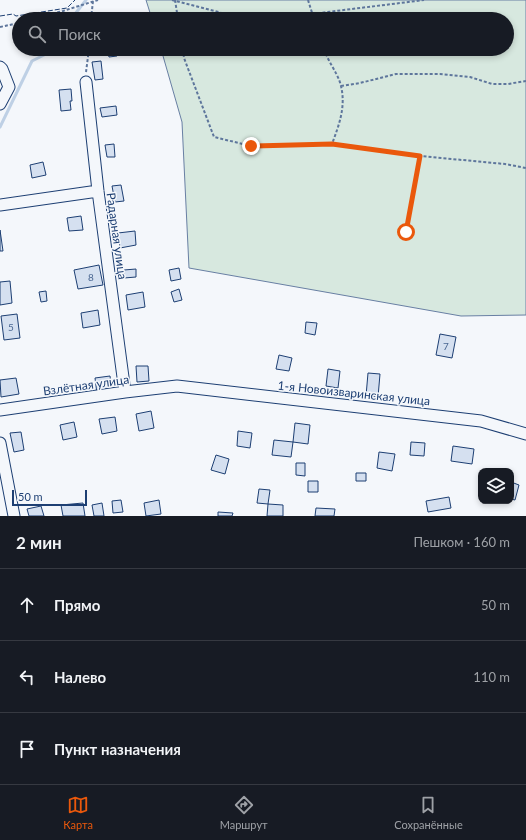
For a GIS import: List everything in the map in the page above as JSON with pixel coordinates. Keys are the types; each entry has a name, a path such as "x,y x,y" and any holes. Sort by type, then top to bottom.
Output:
{"street":[{"path":"0,67 8,87 0,104"},
{"name":"Радарная улица","path":"86,82 98,191 125,392"},
{"path":"0,205 98,191"},
{"name":"Взлётная улица","path":"0,410 177,386"},
{"name":"1-я Новоизваринская улица","path":"177,386 473,420 526,434"},
{"path":"0,443 14,516"}],"path":[{"path":"59,12 98,0"},
{"path":"177,12 174,0 219,12"},
{"path":"308,0 311,12"},
{"path":"328,12 424,0"},
{"path":"92,12 93,1"},
{"path":"0,27 12,24"},
{"path":"86,61 87,56"},
{"path":"184,56 214,137 251,146 332,144 420,156 505,164 526,168"},
{"path":"327,56 341,86 343,106 340,124 332,144"},
{"path":"341,86 396,74 440,74 470,77 492,84 508,84 526,81"},
{"path":"406,232 420,156"}],"shaded area":[{"path":"146,0 526,0 526,315 461,316 189,268 182,122 163,56 514,56 514,12 150,12"}],"building":[{"path":"101,61 103,79 95,80 92,62"},
{"path":"71,89 71,110 61,111 59,90"},
{"path":"116,106 117,115 102,117 100,108"},
{"path":"114,144 115,157 107,157 105,145"},
{"path":"43,162 46,175 32,178 30,165"},
{"path":"121,185 124,201 115,202 112,186"},
{"path":"81,216 83,230 69,231 67,218"},
{"path":"0,230 3,251 0,251"},
{"path":"135,231 136,245 120,248 118,233"},
{"path":"99,265 103,285 78,289 74,270"},
{"path":"179,268 181,279 171,281 169,270"},
{"path":"136,269 136,277 124,278 124,270"},
{"path":"10,281 12,303 0,305 0,282"},
{"path":"179,289 182,300 174,302 171,292"},
{"path":"46,291 47,301 41,302 39,292"},
{"path":"143,292 145,307 128,310 126,295"},
{"path":"98,310 100,325 83,328 81,313"},
{"path":"17,314 20,338 4,340 1,316"},
{"path":"306,322 317,323 315,335 305,333"},
{"path":"440,334 456,337 452,358 436,355"},
{"path":"279,355 292,358 289,371 276,369"},
{"path":"136,366 148,366 149,381 137,382"},
{"path":"328,369 340,371 338,388 326,386"},
{"path":"368,373 380,374 378,397 366,396"},
{"path":"110,376 112,392 97,394 95,378"},
{"path":"16,378 19,394 1,397 0,380"},
{"path":"151,411 154,428 139,431 136,414"},
{"path":"115,417 117,431 102,434 99,419"},
{"path":"74,422 77,437 63,440 60,425"},
{"path":"295,423 310,425 308,444 293,442"},
{"path":"238,431 252,433 250,448 237,446"},
{"path":"21,432 24,450 14,452 10,433"},
{"path":"274,440 293,442 291,457 272,455"},
{"path":"411,442 425,443 424,456 410,455"},
{"path":"453,446 474,449 472,464 451,461"},
{"path":"379,452 395,454 392,471 377,468"},
{"path":"216,455 229,459 225,474 211,470"},
{"path":"296,463 305,463 305,476 296,475"},
{"path":"356,473 366,473 366,481 356,481"},
{"path":"308,481 318,481 318,492 308,492"},
{"path":"514,483 519,485 514,500"},
{"path":"259,489 270,490 268,504 257,503"},
{"path":"449,497 451,508 428,512 426,501"},
{"path":"121,500 123,512 113,513 112,501"},
{"path":"159,500 161,514 146,516 144,503"},
{"path":"83,503 85,516 63,516 61,505"},
{"path":"102,503 104,516 94,516 92,505"},
{"path":"268,504 283,505 283,516 267,516"},
{"path":"41,506 44,516 29,516 27,509"},
{"path":"316,508 335,509 334,516 315,516"},
{"path":"218,512 233,513 232,516 218,516"}],"waterway":[{"path":"77,12 86,0"},
{"path":"0,127 32,61 42,56"}],"fence":[{"path":"42,12 67,8 75,0"},
{"path":"0,16 12,14"}],"route":[{"path":"251,146 332,144 420,156 406,232"}]}
